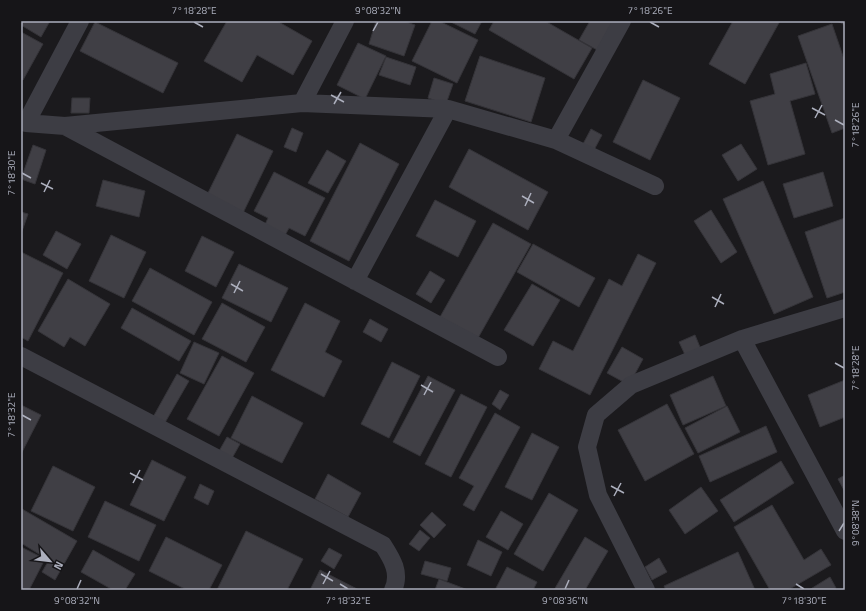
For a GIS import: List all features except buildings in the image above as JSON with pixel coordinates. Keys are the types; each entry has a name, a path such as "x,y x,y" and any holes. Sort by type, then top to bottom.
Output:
{"street":[{"path":"80,21 23,121 66,126 302,103 448,109 556,140 655,186"},
{"path":"302,103 345,21"},
{"path":"556,140 622,21"},
{"path":"355,281 448,109"},
{"path":"66,126 498,357"},
{"path":"642,588 598,496 587,447 596,415 631,385 742,338 845,308"},
{"path":"742,338 845,531"},
{"path":"21,356 383,545 395,565 396,584 393,590"}]}
